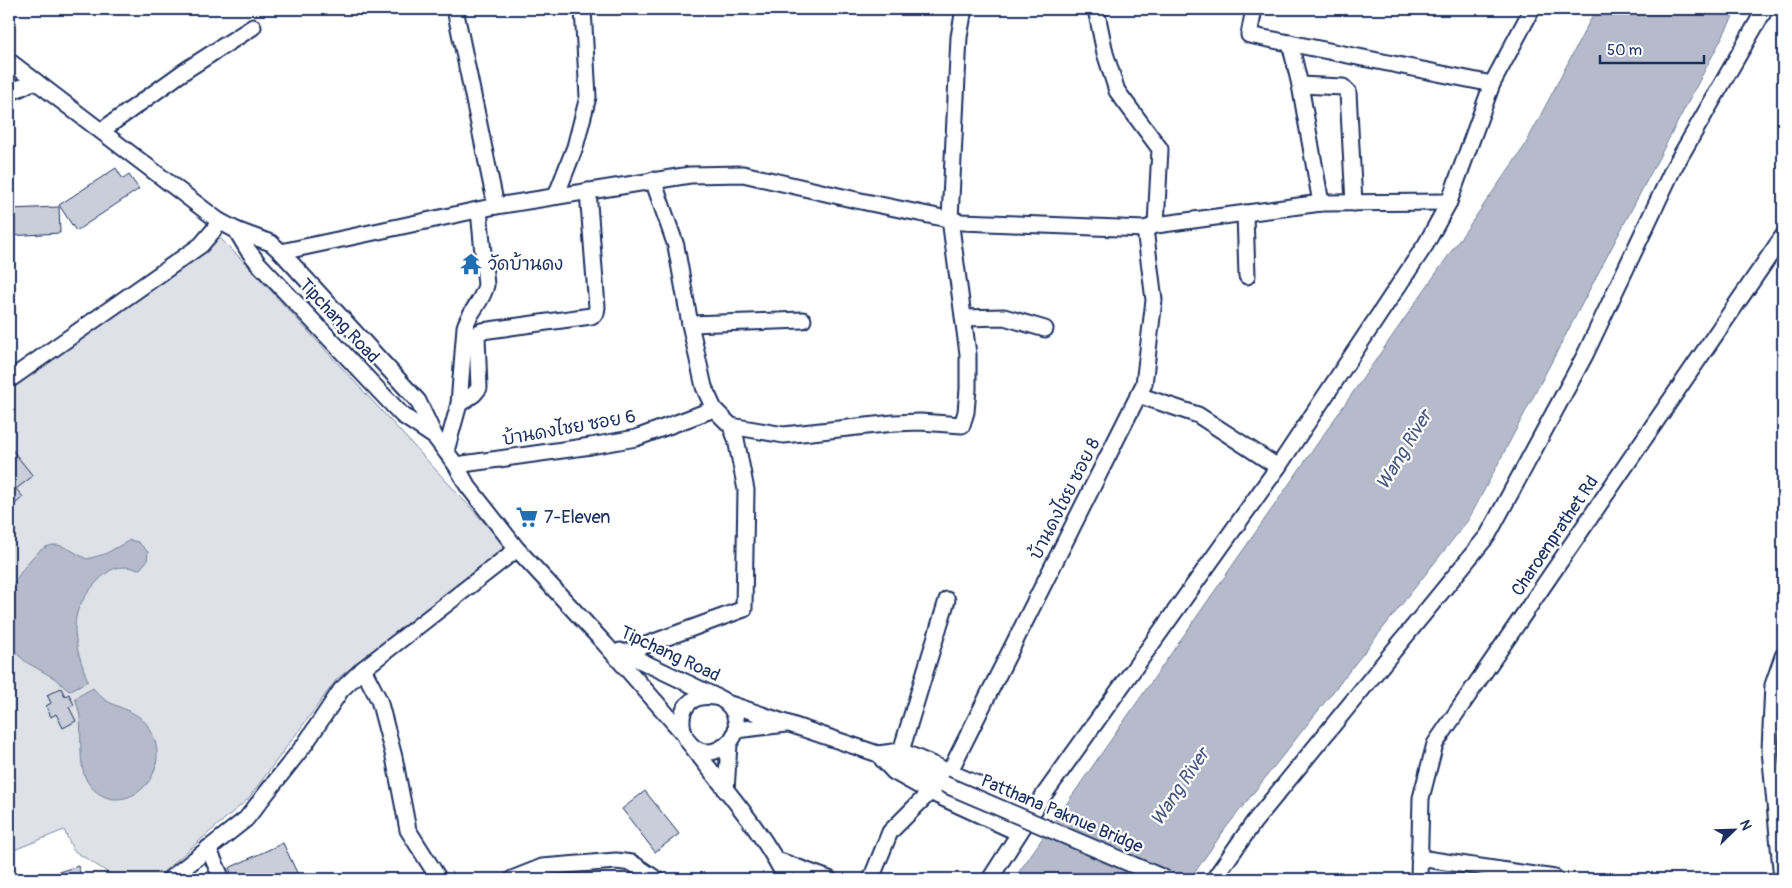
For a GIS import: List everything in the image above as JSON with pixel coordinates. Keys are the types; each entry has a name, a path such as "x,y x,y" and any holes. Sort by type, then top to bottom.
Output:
{"street":[{"path":"455,9 496,206"},
{"path":"556,196 575,148 588,98 583,9"},
{"path":"732,426 784,435 894,423 962,425 966,412 968,390 968,354 950,219 959,37 964,9"},
{"name":"บ้านดงไชย ซอย 8","path":"947,778 1144,384 1154,300 1150,227 1160,149 1117,91 1105,54 1096,9"},
{"path":"1254,9 1250,35 1492,84"},
{"path":"990,879 1035,809 1278,468 1426,244 1449,202 1492,84 1532,9"},
{"path":"1214,879 1254,822 1488,535 1585,355 1672,169 1765,9"},
{"path":"101,131 186,70 253,27"},
{"path":"1290,43 1300,85 1320,203"},
{"name":"Tipchang Road","path":"9,61 219,220 236,230 258,263 402,415 435,438 456,465 467,485 517,549 605,644 686,739 757,831 777,860 786,879"},
{"path":"9,93 35,82"},
{"path":"1300,85 1343,87 1348,92 1354,203"},
{"path":"281,252 496,206 690,175 743,174 962,222 1150,227 1320,203 1449,202"},
{"path":"624,653 744,609 746,490 736,439 732,426 714,409 704,388 676,246 653,180"},
{"path":"460,404 479,388 478,333 591,316 596,313 588,191"},
{"path":"446,451 460,404 465,327 468,317 485,292 486,285 479,210"},
{"path":"1245,213 1247,276"},
{"path":"9,380 201,246 219,220"},
{"path":"236,230 271,243 281,252 418,401 435,438"},
{"name":"Charoenprathet Rd","path":"1419,879 1421,798 1435,744 1783,236"},
{"path":"964,318 1004,317 1045,329"},
{"path":"690,324 803,320"},
{"path":"1138,395 1198,415 1278,468"},
{"name":"บ้านดงไชย ซอย 6","path":"456,465 636,438 714,409"},
{"path":"170,879 246,818 305,744 342,690 363,668 517,549"},
{"path":"901,751 947,600"},
{"name":"Tipchang Road","path":"605,644 723,700"},
{"path":"1782,879 1773,685 1783,656"},
{"path":"363,668 379,700 394,756 408,830 439,879"},
{"path":"729,744 720,750 710,752 699,750 686,739 681,724 687,707 693,701 710,696 723,700 1035,809"},
{"path":"723,700 733,710 737,720 736,730 729,744 726,791"},
{"path":"736,730 790,723"},
{"path":"878,754 901,751 947,778"},
{"path":"878,754 894,772 930,792 1019,833"},
{"name":"Patthana Paknue Bridge","path":"947,778 1166,879"},
{"path":"871,879 890,832 930,792"},
{"path":"208,848 222,879"},
{"path":"1419,858 1555,878"},
{"path":"777,860 829,879"},
{"path":"512,879 542,867 616,861 632,864 656,879"}],"shaded area":[{"path":"213,231 249,267 506,546 337,679 248,799 155,879 118,879 73,850 64,830 9,852 9,762 15,759 9,749 9,386"}],"water":[{"name":"Wang River","path":"1596,9 1737,9 1469,519 1225,829 1190,879 1014,879 1524,147"},
{"path":"130,540 138,542 148,552 147,561 140,569 122,567 105,574 93,586 79,607 75,621 76,639 79,656 88,681 69,691 54,678 26,662 16,653 9,640 9,593 11,588 34,555 47,547 54,545 62,546 87,559 105,554"},
{"path":"93,688 107,701 138,716 152,733 157,751 155,768 149,781 138,792 125,798 112,799 98,793 84,775 81,759 80,717 75,698"}],"building":[{"path":"116,168 123,179 129,175 139,189 76,231 59,205"},
{"path":"59,207 60,233 9,236 9,209"},
{"path":"9,446 33,476 16,489 23,497 9,509"},
{"path":"61,688 65,696 69,694 74,705 69,707 76,721 63,728 56,714 51,717 46,706 51,703 47,695"},
{"path":"645,791 679,834 655,852 622,809"},
{"path":"283,843 300,879 234,879 229,868"},
{"path":"78,866 82,879 42,879 42,877"}],"place":[{"name":"วัดบ้านดง","path":"471,264"},
{"name":"7-Eleven","path":"527,517"}]}
